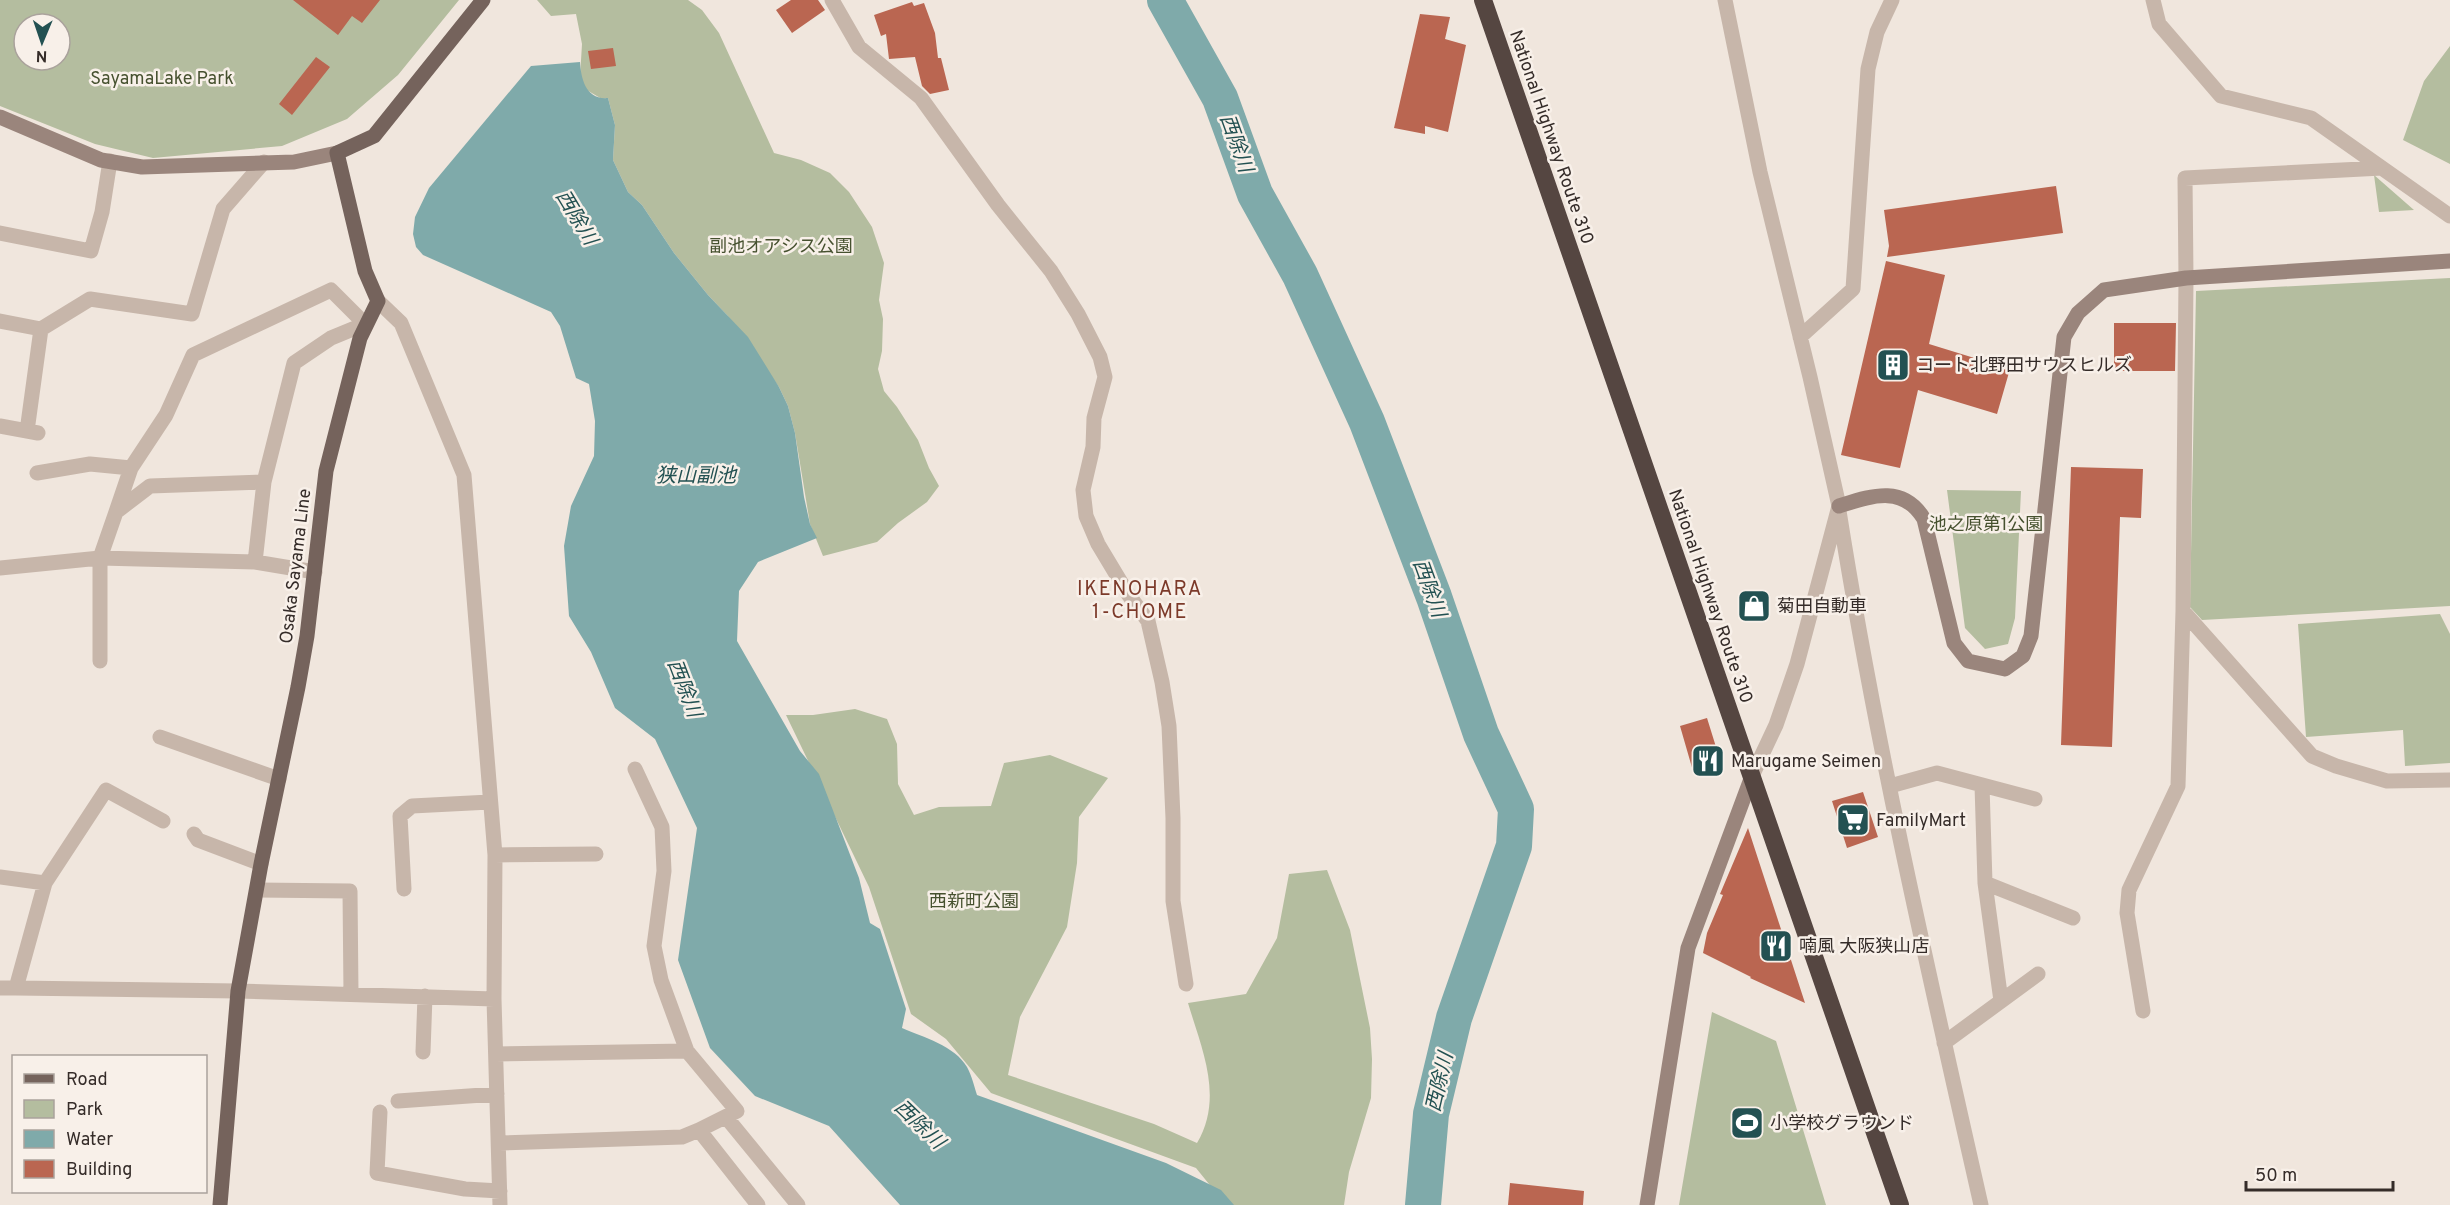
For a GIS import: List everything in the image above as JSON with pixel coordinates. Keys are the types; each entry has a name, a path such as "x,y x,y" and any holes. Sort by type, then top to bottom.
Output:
{"highway":[{"name":"National Highway Route 310","path":"1483,0 1900,1205"}],"main road":[{"path":"378,301 365,271 337,153 374,136 483,0"},
{"name":"Osaka Sayama Line","path":"220,1205 238,990 261,864 298,687 315,572 326,471 365,324 378,301"}],"street":[{"path":"832,0 859,47 902,80 921,98 998,205 1051,270 1078,314 1100,357 1105,377 1094,418 1092,447 1083,490 1086,516 1098,544 1128,594 1148,621 1162,682 1169,737 1173,818 1173,901 1186,984"},
{"path":"1725,0 1760,172 1839,506 1854,601 1914,906 1981,1205"},
{"path":"1800,337 1853,289 1868,69 1877,32 1892,0"},
{"path":"2153,0 2159,24 2221,96 2311,118 2450,216"},
{"path":"0,117 101,160 142,167 294,162 337,153"},
{"path":"0,233 91,251 102,212 110,161"},
{"path":"0,321 41,329 90,299 192,314 223,209 264,162"},
{"path":"2143,1011 2127,913 2130,890 2178,786 2183,611 2187,278 2185,178 2382,168"},
{"path":"1839,506 1874,495 1899,496 1916,506 1924,519 1954,643 1968,661 2005,669 2023,656 2031,636 2064,337 2078,313 2104,290 2187,278 2450,261"},
{"path":"100,661 100,558 131,468 166,415 193,355 331,290 365,324 331,338 294,363 264,482 255,562"},
{"path":"378,301 401,324 464,475 495,855 494,999 500,1198 465,1189 377,1173 372,1137 380,1112"},
{"path":"0,426 32,432 41,329"},
{"path":"37,473 90,464 131,468"},
{"path":"116,512 150,486 264,482"},
{"path":"1647,1205 1688,948 1752,776 1776,725 1797,664 1839,506"},
{"path":"0,568 100,558 255,562 315,572"},
{"path":"2183,611 2312,756 2336,766 2387,781 2450,780"},
{"path":"160,737 279,779"},
{"path":"499,1143 682,1137 737,1111 687,1051 661,980 654,946 664,871 662,827 635,769"},
{"path":"1890,786 1937,772 2035,799"},
{"path":"1982,785 1985,883 2001,1002"},
{"path":"16,988 45,883 106,790 163,820"},
{"path":"404,889 400,816 412,806 490,802"},
{"path":"194,834 198,840 261,864"},
{"path":"495,855 597,854"},
{"path":"0,877 45,883"},
{"path":"1985,883 2073,918"},
{"path":"256,890 350,891 351,994"},
{"path":"1944,1043 2038,974"},
{"path":"0,988 238,990 494,999"},
{"path":"423,1052 425,996"},
{"path":"495,1054 687,1051"},
{"path":"398,1101 497,1094"},
{"path":"726,1118 798,1205"},
{"path":"699,1130 758,1205"}],"green space":[{"name":"SayamaLake Park","path":"0,0 459,0 398,75 347,119 282,146 153,158 95,144 0,106"},
{"name":"副池オアシス公園","path":"537,0 688,0 702,10 719,33 774,153 801,160 830,173 849,192 872,227 884,263 879,300 883,319 882,351 878,369 884,391 918,440 939,486 927,502 877,542 823,556 810,524 795,433 788,406 779,387 727,315 674,253 642,205 628,192 613,160 615,125 608,98 602,99 585,89 580,77 582,44 576,14 551,16"},
{"path":"2450,46 2450,164 2403,140 2424,81"},
{"path":"2374,175 2414,210 2379,212"},
{"path":"2450,278 2450,606 2202,620 2190,607 2196,291"},
{"name":"池之原第1公園","path":"1947,490 2021,491 2015,618 2008,644 1985,649 1965,628"},
{"path":"2440,614 2450,634 2450,763 2405,766 2403,730 2306,737 2298,624"},
{"name":"西新町公園","path":"855,709 887,719 897,744 898,784 914,815 939,807 991,806 1004,763 1050,755 1108,778 1079,817 1077,863 1067,927 1020,1017 1008,1075 1154,1124 1197,1143 1205,1126 1210,1091 1204,1056 1188,1003 1246,994 1277,938 1289,874 1327,870 1350,930 1370,1028 1372,1059 1371,1098 1349,1172 1344,1205 1226,1205 1196,1168 991,1093 946,1039 911,1014 869,887 786,715 813,715"},
{"name":"小学校グラウンド","path":"1712,1012 1776,1041 1826,1205 1679,1205"}],"water":[{"name":"狭山副池","path":"580,62 586,87 594,96 608,98 615,125 613,160 628,192 642,205 674,253 708,295 748,337 788,406 795,433 804,497 810,524 817,538 758,562 739,591 737,641 800,751 819,774 859,878 870,923 880,929 906,1009 902,1028 955,1053 967,1067 977,1095 1166,1163 1221,1190 1234,1205 900,1205 829,1126 755,1096 710,1048 678,960 697,828 655,739 615,708 591,652 569,616 564,546 571,506 594,456 595,421 589,384 576,378 560,326 551,312 423,255 416,247 413,234 415,217 429,188 531,66"}],"building":[{"path":"293,0 380,0 362,23 352,16 338,35"},
{"path":"791,0 818,0 825,10 792,33 776,10"},
{"path":"912,2 914,6 924,3 935,33 938,58 941,58 949,90 930,94 922,86 915,57 889,59 886,34 881,36 874,15"},
{"path":"1420,14 1450,17 1445,39 1466,45 1448,132 1425,126 1425,134 1394,128"},
{"path":"613,48 616,66 591,69 588,51"},
{"path":"316,57 330,67 292,115 279,104"},
{"path":"2056,186 2063,233 1887,257 1889,246 1884,210"},
{"name":"コート北野田サウスヒルズ","path":"1886,261 1945,275 1929,344 2010,369 1997,414 1918,390 1900,468 1841,455"},
{"path":"2114,323 2176,323 2175,371 2114,371"},
{"path":"2071,467 2143,469 2141,518 2120,517 2112,747 2061,745"},
{"path":"1707,718 1721,763 1693,771 1680,726"},
{"path":"1863,792 1878,837 1847,848 1832,801"},
{"path":"1748,828 1805,1003 1703,953 1707,933 1723,895 1720,894"},
{"path":"1510,1183 1584,1191 1583,1205 1508,1205"}],"waterway":[{"name":"西除川","path":"1165,0 1220,98 1255,194 1300,275 1367,422 1434,597 1481,734 1516,809 1514,846 1454,1018 1431,1114 1423,1205"}],"place":[{"name":"コート北野田サウスヒルズ","path":"1893,365"},
{"name":"菊田自動車","path":"1754,606"},
{"name":"Marugame Seimen","path":"1708,761"},
{"name":"FamilyMart","path":"1853,820"},
{"name":"喃風 大阪狭山店","path":"1776,946"},
{"name":"小学校グラウンド","path":"1747,1123"}],"district":[{"name":"IKENOHARA 1-CHOME","path":"1140,600"}]}
